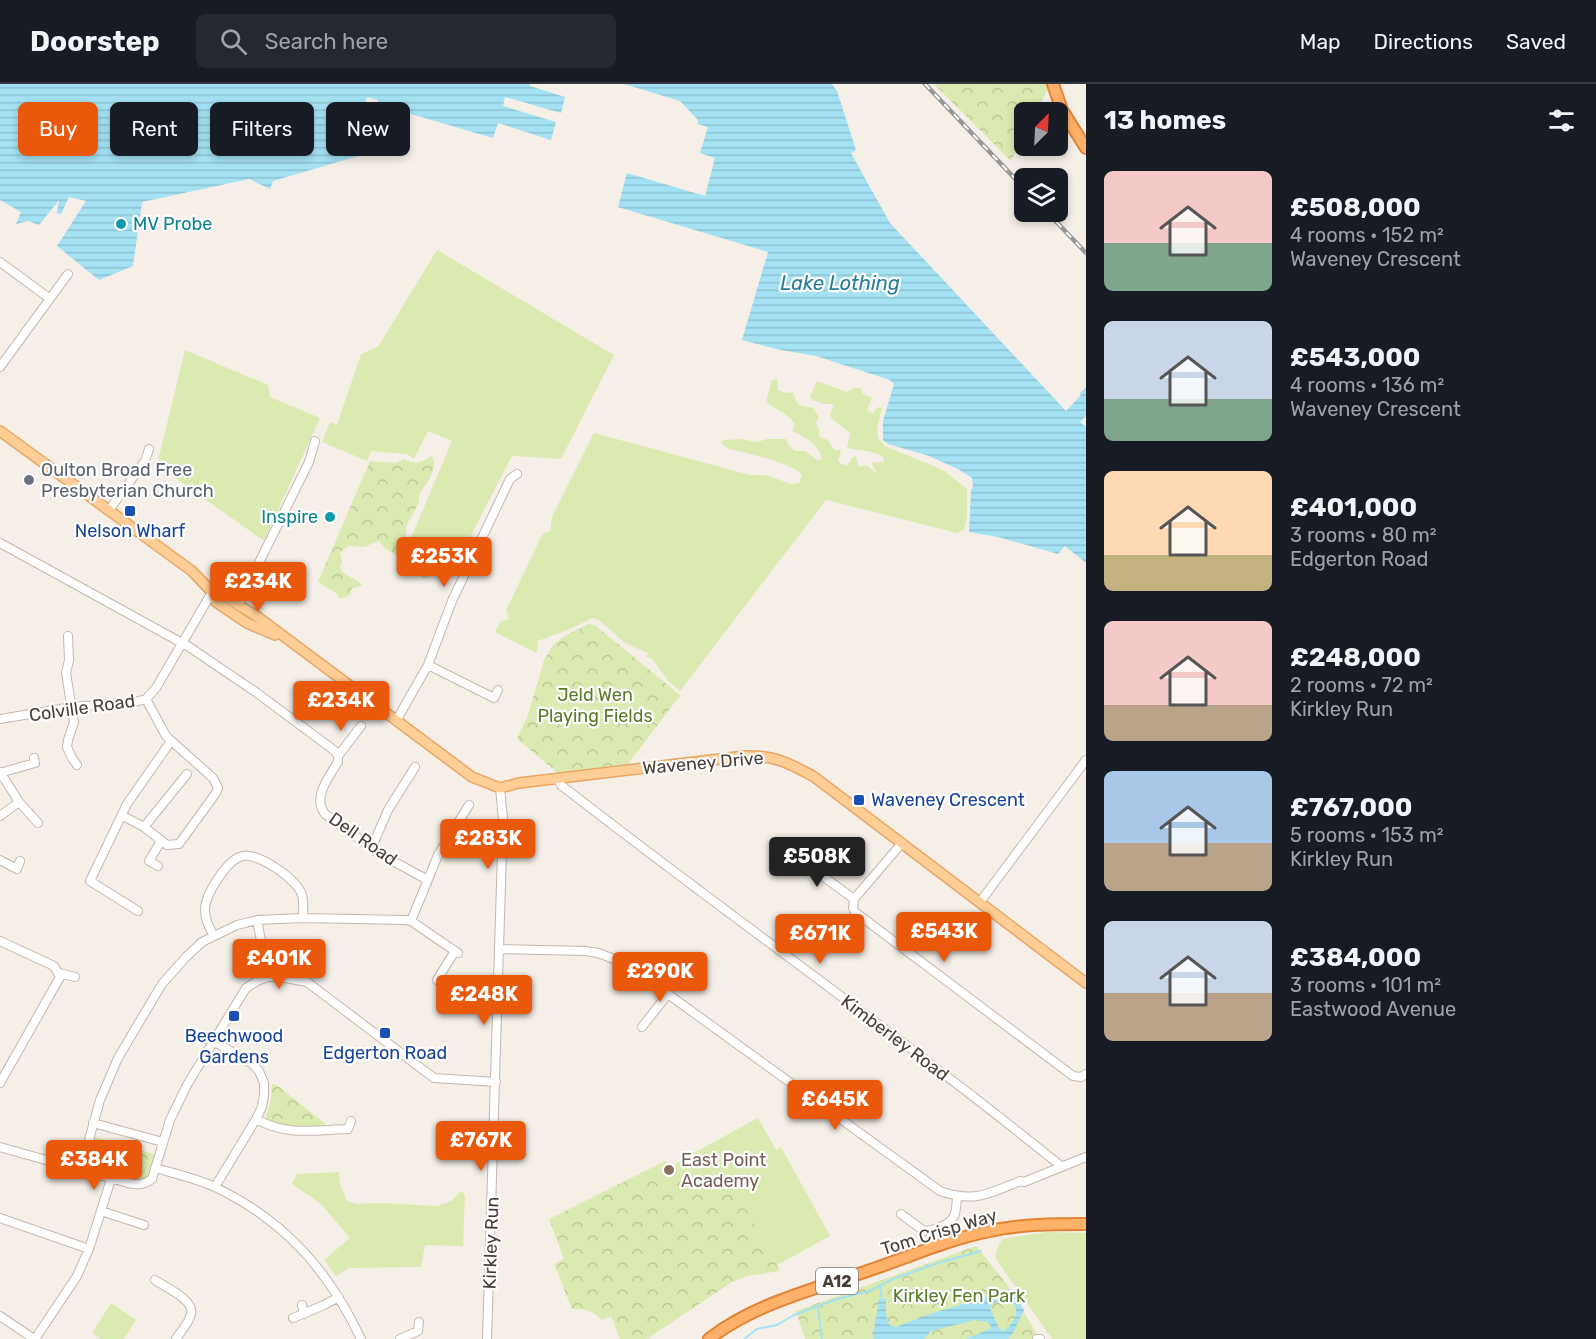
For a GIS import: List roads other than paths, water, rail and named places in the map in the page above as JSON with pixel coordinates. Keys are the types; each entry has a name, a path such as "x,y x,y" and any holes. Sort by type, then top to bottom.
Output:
{"highway":[{"path":"1053,84 1062,110 1086,148"},
{"name":"Tom Crisp Way","path":"709,1339 720,1330 758,1309 944,1244 1005,1228 1039,1224 1086,1224"}],"main road":[{"path":"0,431 192,571 212,592 216,602 247,623 290,643"},
{"path":"212,592 220,594 258,617 472,777 500,788"},
{"name":"Waveney Drive","path":"500,788 519,783 745,756 770,756 780,759 813,776 1086,982"}],"street":[{"path":"0,262 48,298"},
{"path":"0,367 48,298 68,274"},
{"path":"238,605 309,462 315,441"},
{"path":"109,510 145,461 149,449"},
{"path":"396,722 428,665 452,601 510,479 517,474"},
{"path":"0,543 182,642 257,693 335,751 338,756"},
{"name":"Colville Road","path":"0,719 72,707 135,702 146,699 156,688 212,592"},
{"path":"68,636 69,660 66,673 74,723 67,747 77,765"},
{"path":"428,665 498,696"},
{"path":"123,816 144,827 167,844 179,844 218,788 213,778 162,731 146,699"},
{"name":"Dell Road","path":"362,726 338,756 338,762 321,793 320,807 325,814 372,847 426,879"},
{"path":"138,911 90,881 132,796 171,741"},
{"path":"980,902 1086,760"},
{"path":"35,763 0,772 19,802 38,823"},
{"path":"372,847 388,810 415,767"},
{"path":"144,827 186,774"},
{"name":"Kimberley Road","path":"558,780 561,785 655,859 922,1058 1061,1166"},
{"name":"Kirkley Run","path":"487,1339 503,819 500,788"},
{"path":"0,816 19,802"},
{"path":"411,921 426,879 438,855 470,805"},
{"path":"158,866 145,858 161,841"},
{"path":"902,843 854,899 855,912 1073,1076 1081,1077 1086,1074"},
{"path":"214,936 206,922 207,900 224,869 241,856 250,855 261,859 292,880 302,895 303,918"},
{"path":"794,855 854,899"},
{"path":"0,860 15,872 21,861"},
{"path":"81,1169 108,1078 118,1058 162,984 202,942 214,936 237,925 256,920 303,918 411,921 457,952 437,980 457,989"},
{"path":"256,920 268,977"},
{"path":"0,940 54,966 60,977 0,1083"},
{"path":"499,949 586,951 625,963 940,1191 957,1197 972,1198 1020,1181 1024,1182 1086,1158"},
{"path":"59,973 75,978"},
{"path":"0,1147 111,1179 137,1185 146,1183 152,1179 174,1109 213,1041 246,988 268,977 307,982 435,1078 496,1082"},
{"path":"642,1027 668,994"},
{"path":"213,1041 251,1063 259,1071 264,1083 262,1107 215,1187"},
{"path":"256,1119 271,1128 289,1131 350,1133 351,1121"},
{"path":"93,1123 164,1142"},
{"path":"155,1168 215,1187 265,1215 282,1229 299,1246 339,1297 361,1339"},
{"path":"1,1320 35,1339 77,1276 90,1249 111,1179"},
{"path":"901,1214 928,1232 949,1224 953,1220 957,1197"},
{"path":"101,1211 144,1225"},
{"path":"0,1218 90,1249"},
{"path":"155,1280 188,1301 192,1308 191,1316 176,1339"},
{"path":"293,1318 339,1297"},
{"path":"302,1305 304,1314"},
{"path":"400,1339 418,1335 419,1322"}],"water":[{"path":"0,84 530,84 530,86 565,97 561,113 505,97 503,106 556,122 551,140 498,123 493,138 410,114 410,102 378,102 378,100 367,97 365,102 326,102 326,156 358,156 273,181 270,189 249,179 142,202 133,266 99,280 57,246 86,201 69,197 61,214 57,213 59,200 39,225 28,221 16,224 21,212 0,200"},
{"name":"Lake Lothing","path":"624,84 832,84 837,91 856,150 851,153 890,223 1066,411 1086,387 1086,416 1080,422 1086,427 1086,563 1065,546 1058,554 998,537 969,532 972,478 929,456 888,444 883,440 883,421 894,384 890,380 816,356 742,340 768,252 618,207 627,173 705,196 715,158 700,153 708,127 698,124 698,120 680,101"},
{"path":"1011,1289 1024,1310 1008,1339 965,1339 990,1329 991,1326 987,1322 975,1320 931,1331 924,1339 874,1339 879,1299 886,1299 889,1325 896,1327","holes":["1009,1298 1013,1302 1016,1315 1012,1323 1004,1331 999,1329 990,1308 992,1304"]}],"waterway":[{"path":"744,1339 757,1329 777,1325 794,1315 837,1299 870,1291 893,1279 981,1251"},
{"path":"880,1286 882,1300"},
{"path":"818,1307 822,1339"}],"railway":[{"path":"925,84 1014,177"},
{"path":"1057,222 1086,253"}],"place":[{"name":"MV Probe","path":"121,224"},
{"name":"Oulton Broad Free Presbyterian Church","path":"29,480"},
{"name":"Nelson Wharf","path":"130,511"},
{"name":"Inspire","path":"330,517"},
{"name":"Waveney Crescent","path":"859,800"},
{"name":"Beechwood Gardens","path":"234,1016"},
{"name":"Edgerton Road","path":"385,1033"},
{"name":"East Point Academy","path":"669,1170"}],"park label":[{"name":"Jeld Wen Playing Fields","path":"595,705"},
{"name":"Kirkley Fen Park","path":"959,1296"}]}
